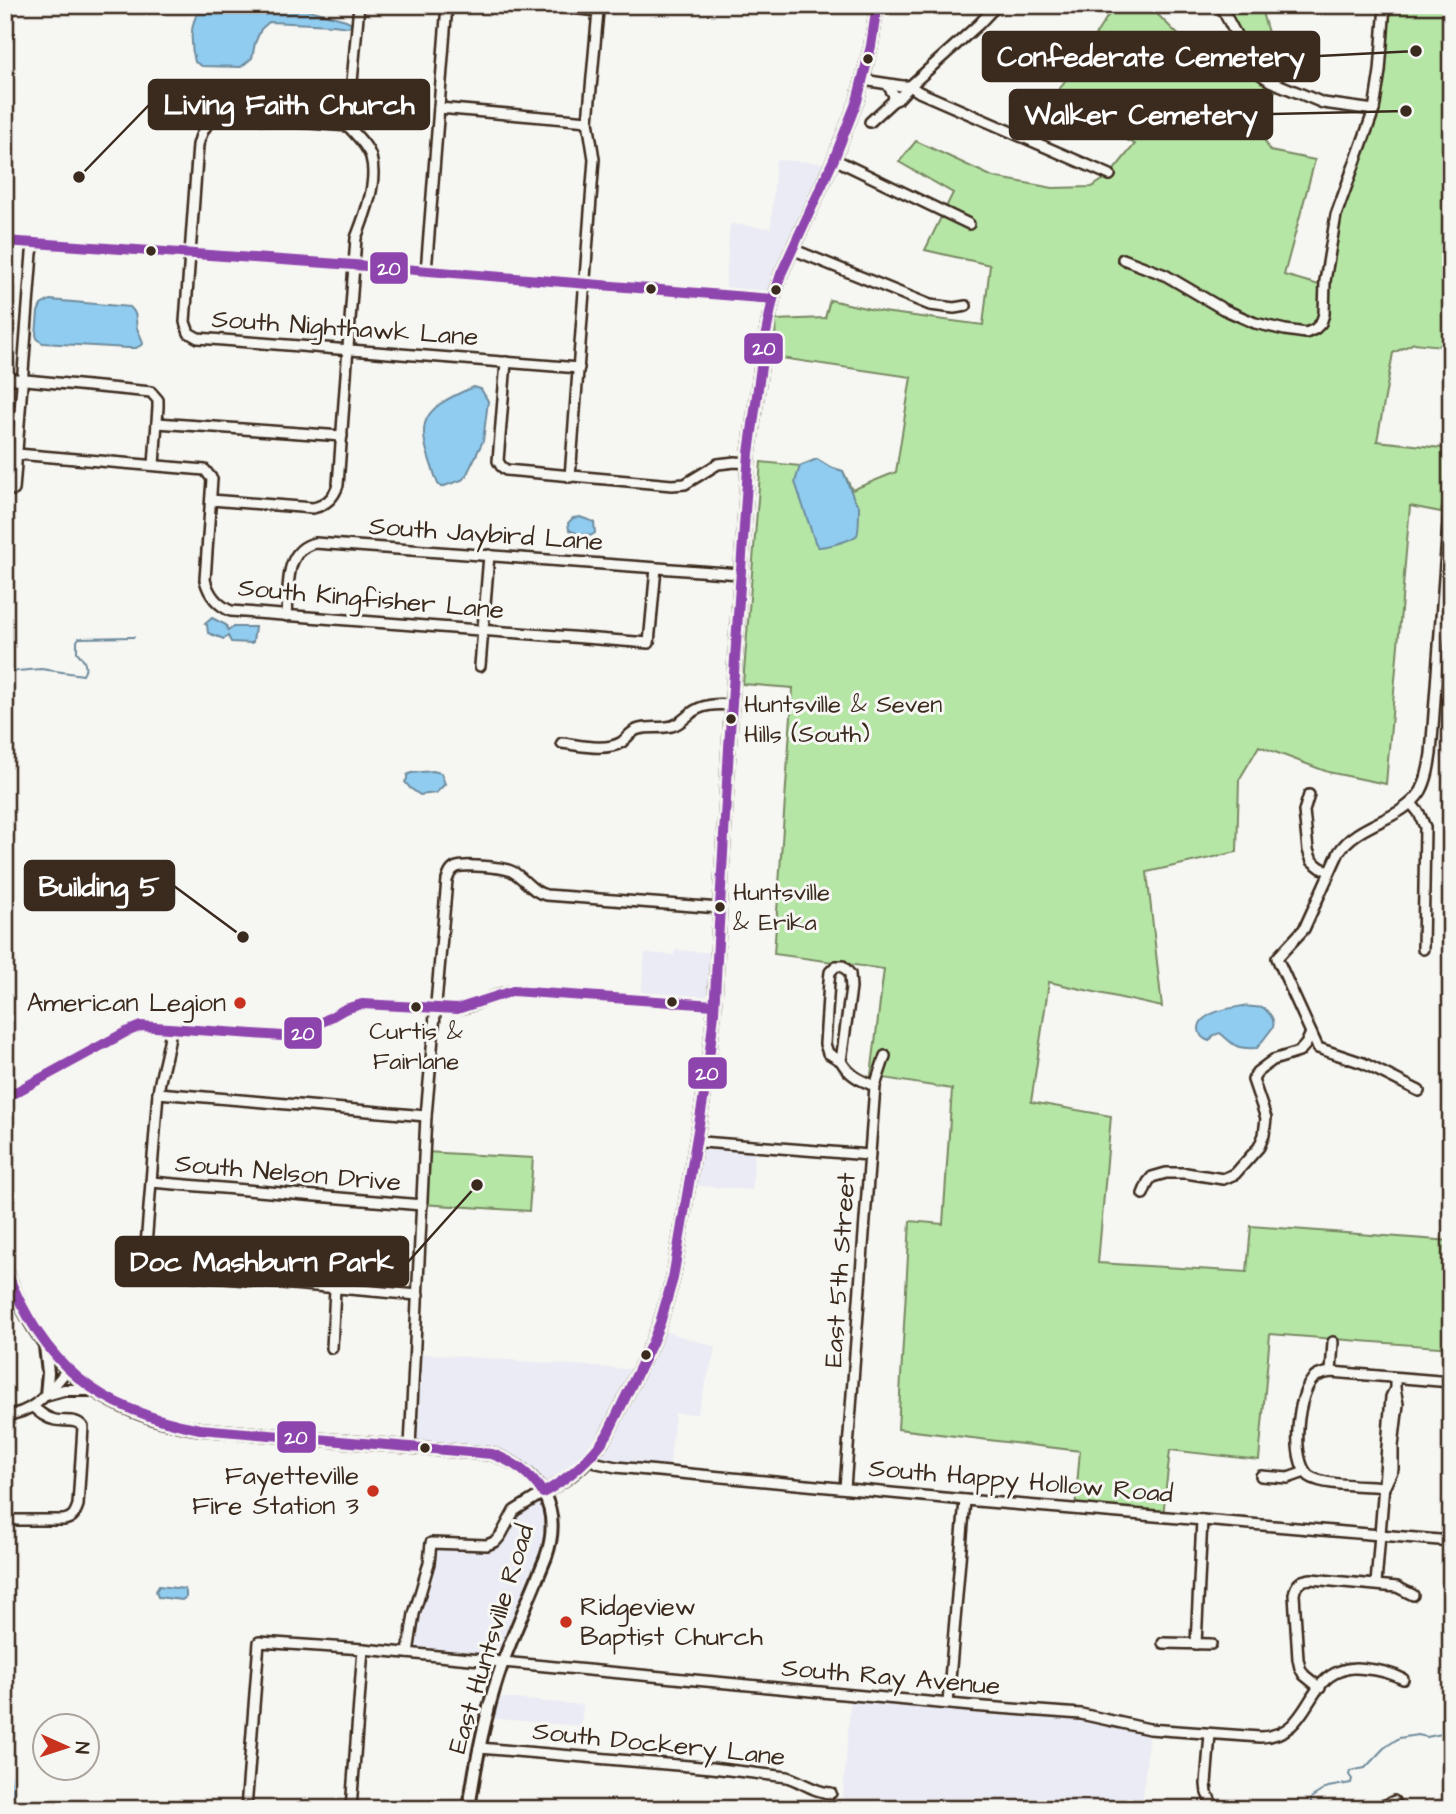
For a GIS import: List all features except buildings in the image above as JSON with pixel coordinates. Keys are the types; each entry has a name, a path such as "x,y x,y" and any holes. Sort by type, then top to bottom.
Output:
{"main road":[{"path":"5,18 6,5"},
{"name":"East Huntsville Road","path":"469,1809 479,1748 503,1663 551,1539 550,1510 543,1493 579,1470 607,1435 660,1323 673,1278 710,1057 740,574 753,416 772,299 792,248 834,159 863,80 877,5"},
{"path":"5,1267 26,1314 46,1346 94,1390 142,1415 179,1426 478,1452 519,1465 543,1493"},
{"path":"46,1346 46,1395 64,1390 94,1390"}],"street":[{"path":"211,500 309,508 321,506 332,498 338,485 356,238 370,197 372,168 368,150 348,126 359,5"},
{"path":"426,272 447,5"},
{"path":"543,5 598,11 589,121 594,159 570,477"},
{"path":"870,122 997,5"},
{"path":"1220,5 1255,71 1270,81 1322,103 1374,110"},
{"path":"1123,258 1165,275 1223,309 1255,323 1306,333 1315,329 1324,314 1325,281 1336,215 1374,110 1385,5"},
{"path":"863,80 910,86 1110,175"},
{"path":"887,84 894,95 892,101"},
{"path":"439,108 589,121"},
{"path":"190,253 200,137 208,122 219,114 227,113 272,120 348,126"},
{"path":"834,159 969,224"},
{"path":"5,241 354,265 772,299"},
{"path":"14,490 32,253 35,243"},
{"path":"792,248 930,305 966,306"},
{"name":"South Nighthawk Lane","path":"190,253 185,322 186,329 193,337 579,368"},
{"path":"506,362 498,461 506,470 672,485 685,484 718,464 748,463"},
{"path":"5,378 151,392 158,400 154,465"},
{"path":"157,423 342,436"},
{"name":"South Kingfisher Lane","path":"17,454 205,470 212,479 205,580 210,594 219,605 231,611 649,643 656,568"},
{"path":"1419,1091 1363,1063 1318,1048 1277,958 1304,929 1346,841 1411,803 1426,778 1431,754 1451,483"},
{"name":"South Jaybird Lane","path":"287,616 292,562 297,553 309,544 740,574"},
{"path":"480,666 488,555"},
{"path":"562,743 612,746 622,742 637,729 673,726 702,706 732,705"},
{"path":"1309,795 1304,811 1308,850 1312,860 1321,868 1330,871"},
{"path":"1411,803 1425,827 1423,949"},
{"path":"410,1447 426,1116 449,874 453,869 463,866 505,869 512,871 538,893 545,895 720,908"},
{"path":"841,1060 828,1053 824,1044 830,972 836,966 843,966 850,974 851,988 841,1060 853,1077 875,1086"},
{"path":"5,1098 133,1028 148,1026 283,1036 303,1032 345,1009 362,1004 457,1009 470,1007 502,992 513,990 714,1005"},
{"path":"171,1028 169,1049 158,1093 144,1271 418,1295"},
{"path":"1143,1194 1152,1177 1166,1172 1223,1179 1235,1174 1259,1147 1264,1135 1266,1118 1254,1080 1257,1072 1273,1060 1299,1052 1311,1033"},
{"name":"East 5th Street","path":"845,1488 875,1086 885,1056"},
{"path":"158,1093 426,1116"},
{"path":"697,1144 702,1142 869,1155"},
{"name":"South Nelson Drive","path":"151,1182 422,1205"},
{"path":"332,1349 335,1289"},
{"path":"1331,1372 1333,1342"},
{"path":"5,1416 33,1408 68,1369"},
{"path":"1384,1487 1324,1482 1305,1472 1298,1439 1300,1414 1304,1396 1314,1378 1331,1372 1451,1382"},
{"path":"1376,1584 1391,1397 1395,1389 1395,1378"},
{"path":"5,1520 64,1520 75,1514 78,1505 83,1427 77,1421 46,1417 33,1408"},
{"name":"South Happy Hollow Road","path":"590,1458 597,1463 616,1467 1451,1541"},
{"path":"1261,1476 1288,1478 1305,1472"},
{"path":"408,1653 411,1625 429,1563 431,1543 487,1545 496,1541 514,1511 543,1493"},
{"path":"948,1703 965,1500"},
{"path":"1196,1644 1202,1520"},
{"path":"1320,1688 1304,1675 1298,1659 1294,1594 1298,1583 1311,1579 1376,1584 1397,1587 1413,1595"},
{"name":"South Ray Avenue","path":"246,1809 259,1642 1082,1714 1149,1729 1260,1737 1270,1737 1287,1729 1331,1675 1341,1670 1353,1668 1387,1671 1403,1679"},
{"path":"1163,1643 1211,1644"},
{"path":"351,1809 363,1649"},
{"path":"1210,1734 1206,1784 1214,1809"},
{"name":"South Dockery Lane","path":"479,1748 787,1777 820,1792 831,1793"},
{"path":"1377,1809 1394,1801"}],"shaded area":[{"path":"776,160 825,163 829,169 773,299 725,295 730,224 771,228"},
{"path":"675,950 715,953 712,1003 641,998 645,953 674,955"},
{"path":"697,1144 755,1146 752,1190 689,1185"},
{"path":"657,1329 716,1347 697,1414 675,1413 669,1472 590,1458 543,1493 507,1460 410,1447 415,1353 638,1370"},
{"path":"543,1493 551,1540 503,1663 408,1653 431,1543 487,1545 510,1517"},
{"path":"851,1695 1081,1714 1149,1729 1142,1809 842,1809"},
{"path":"492,1697 583,1705 581,1726 487,1718"}],"green space":[{"path":"1115,5 1148,5 1210,66 1236,35 1220,5 1265,5 1263,16 1272,46 1294,67 1254,119 1270,151 1315,160 1284,275 1319,285 1325,280 1336,215 1374,110 1385,5 1451,5 1451,347 1414,343 1393,353 1377,441 1451,449 1451,468 1441,512 1410,506 1386,784 1328,772 1259,746 1239,780 1237,852 1147,872 1162,1007 1049,982 1031,1102 1111,1116 1098,1263 1247,1272 1251,1226 1451,1241 1451,1348 1270,1334 1259,1460 1170,1450 1163,1516 1075,1509 1080,1451 898,1429 910,1221 943,1224 952,1089 871,1076 884,969 774,954 793,688 743,684 761,462 800,466 817,459 843,471 852,490 896,472 911,377 774,357 776,320 825,318 830,300 883,312 983,325 990,265 925,250 953,193 899,162 916,141 993,177 1053,188 1092,187 1110,175 1135,144 1051,102"},
{"path":"425,1152 533,1158 529,1211 422,1204"}],"water":[{"path":"246,5 291,5 346,20 351,25 348,27 269,22 261,29 252,58 241,67 202,66 195,62 192,29 199,12 225,12"},
{"path":"50,300 130,307 135,314 143,344 128,348 43,343 36,335 38,312 41,305"},
{"path":"474,387 481,389 488,401 483,441 466,476 441,487 426,449 425,424 439,405"},
{"path":"817,459 843,471 859,506 857,535 818,547 795,482 800,466"},
{"path":"580,517 594,522 595,533 590,536 581,535 569,530 568,523 573,518"},
{"path":"212,618 226,625 228,631 233,627 255,627 253,642 231,642 228,636 224,639 208,633 205,624"},
{"path":"411,773 441,773 445,784 436,793 420,795 405,782 407,775"},
{"path":"1243,1006 1264,1008 1273,1019 1273,1027 1257,1048 1236,1046 1220,1033 1209,1041 1202,1037 1199,1028 1205,1018 1217,1012"},
{"path":"159,1586 184,1589 186,1597 182,1600 158,1597 156,1591"}],"waterway":[{"path":"5,672 41,669 83,675 85,666 77,652 79,638 134,637"},
{"path":"1311,1809 1312,1797 1328,1787 1351,1783 1350,1771 1365,1768 1384,1748 1399,1738 1418,1735 1427,1737 1451,1732"},
{"path":"5,1776 10,1809"}],"transit line":[{"name":"20","path":"5,1268 20,1302 56,1357 78,1378 103,1395 164,1421 200,1429 492,1454 521,1469 543,1493 578,1468 607,1435 652,1343 673,1278 707,1077 714,1013 749,453 765,338 781,274 834,159 857,101 871,46 877,5"},
{"name":"20","path":"5,241 354,265 773,299"},
{"name":"20","path":"5,1098 141,1026 283,1036 303,1033 345,1009 362,1004 457,1009 513,991 714,1005"}],"place":[{"name":"Confederate Cemetery","path":"1416,51"},
{"name":"Walker Cemetery","path":"1406,111"},
{"name":"Living Faith Church","path":"79,177"},
{"name":"Huntsville & Seven Hills (South)","path":"731,719"},
{"name":"Huntsville & Erika","path":"720,907"},
{"name":"Building 5","path":"243,937"},
{"name":"American Legion","path":"240,1003"},
{"name":"Curtis & Fairlane","path":"416,1007"},
{"name":"Doc Mashburn Park","path":"477,1185"},
{"name":"Fayetteville Fire Station 3","path":"373,1491"},
{"name":"Ridgeview Baptist Church","path":"566,1622"}]}
